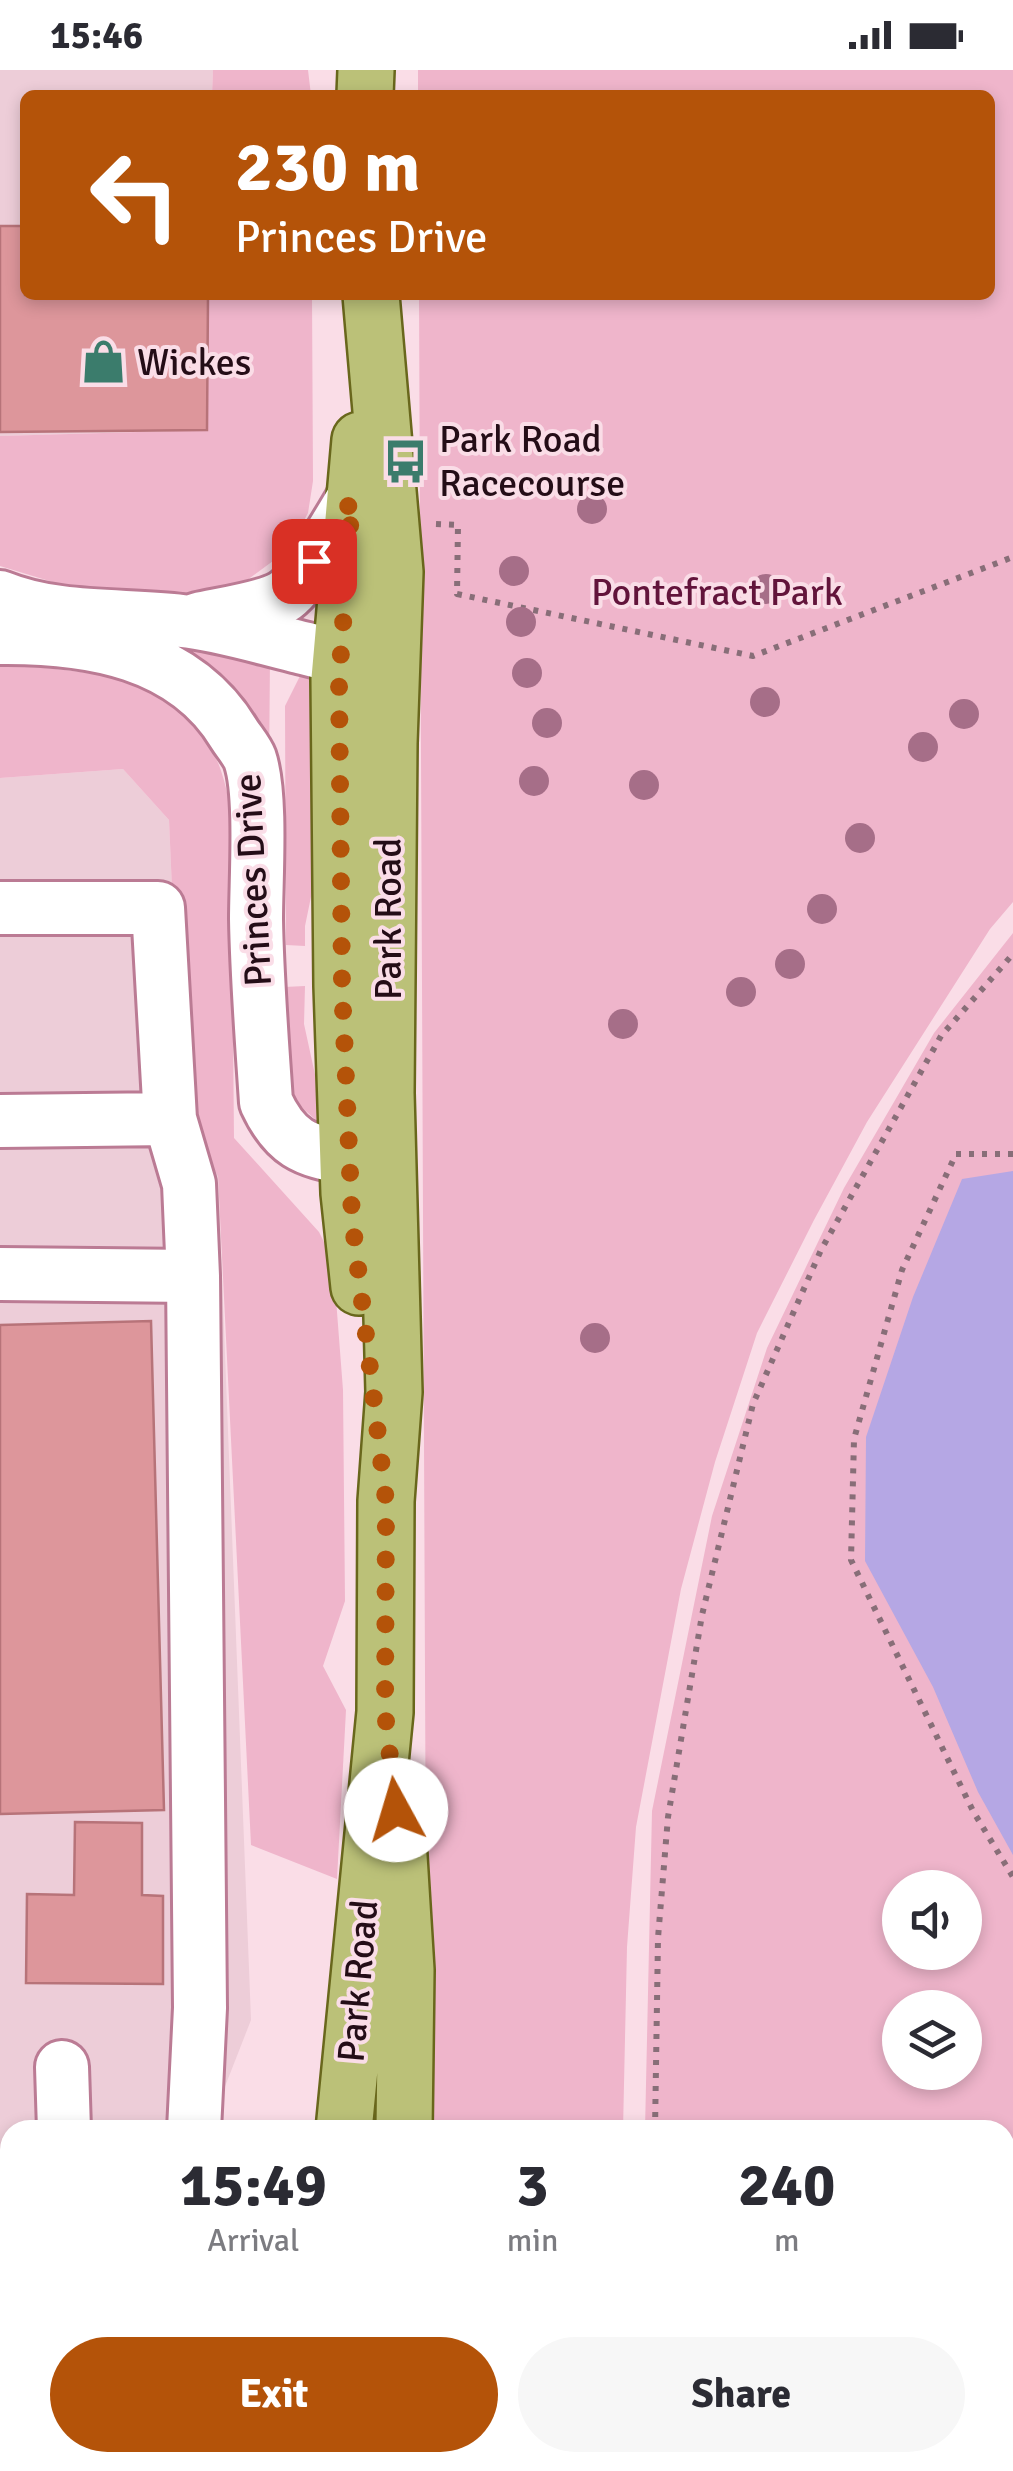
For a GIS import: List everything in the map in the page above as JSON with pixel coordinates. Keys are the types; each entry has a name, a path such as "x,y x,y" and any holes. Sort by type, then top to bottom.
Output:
{"main road":[{"name":"Park Road","path":"372,316 340,656 342,986 338,1168 386,1501"},
{"name":"Park Road","path":"345,2120 385,1712 386,1501 394,1392 386,1092 395,572 372,316"},
{"path":"338,1168 378,1118 386,1092"},
{"name":"Park Road","path":"385,1712 396,1810 406,1970 404,2120"}],"street":[{"path":"186,621 247,609 284,596 314,561 352,500"},
{"path":"0,598 34,608 186,621 340,656 371,680 390,708"},
{"name":"Princes Drive","path":"0,638 46,637 104,646 155,663 198,689 224,716 250,760 256,804 256,970 266,1102 274,1120 292,1141 338,1168"},
{"path":"0,908 158,908 170,1119 189,1184 192,1276 200,2008 194,2120"},
{"path":"0,1121 170,1119"},
{"path":"0,1274 192,1276"},
{"path":"379,2120 406,1970"},
{"path":"62,2068 64,2120"}],"path":[{"path":"435,540 436,523 458,525 457,594 753,656 1013,558"},
{"path":"655,2120 658,1938 668,1817 702,1615 753,1404 821,1250 940,1036 1013,954"},
{"path":"1013,1154 956,1154 902,1270 854,1440 851,1560 973,1811 1013,1877"}],"shaded area":[{"name":"Wickes","path":"0,70 213,70 212,90 20,90 20,300 208,300 207,430 0,436"},
{"path":"123,769 169,820 182,1118 218,1175 251,2020 212,2120 0,2120 0,778"},
{"path":"1013,1171 1013,1855 978,1792 933,1687 865,1561 866,1437 913,1297 962,1179"}],"green space":[{"path":"213,70 308,70 310,90 212,90"},
{"name":"Pontefract Park","path":"418,70 1013,70 1013,902 990,929 867,1122 814,1220 757,1333 715,1462 681,1589 636,1827 627,1947 623,2120 427,2120 419,300 995,300 995,90 418,90"},
{"path":"208,300 312,300 313,481 308,513 293,541 273,561 239,586 191,594 69,587 0,566 0,436 207,430"},
{"path":"159,639 270,656 269,775"},
{"path":"0,665 82,672 152,691 180,709 203,735 221,770 231,815 234,1138 319,1232 333,1260 343,1390 345,1601 323,1666 346,1710 337,1879 251,1845 218,1176 182,1118 169,820 123,769 0,778"},
{"path":"305,666 320,670 319,858 305,926 305,946 286,945 285,706"},
{"path":"1013,933 1013,2120 645,2120 652,1811 712,1516 767,1348 844,1188 934,1033"},
{"path":"305,986 304,1024 324,1116 317,1121 289,1096 284,987"}],"building":[{"name":"Wickes","path":"0,226 20,226 20,300 208,300 207,430 0,432"},
{"path":"151,1321 164,1810 0,1814 0,1325"},
{"path":"75,1822 142,1823 142,1895 163,1896 163,1984 26,1983 27,1894 74,1895"}],"place":[{"name":"Wickes","path":"104,362"},
{"name":"Park Road Racecourse","path":"406,461"}],"route":[{"path":"314,561 352,500 339,680 342,986 352,1218 386,1501 385,1712 396,1810"}]}
